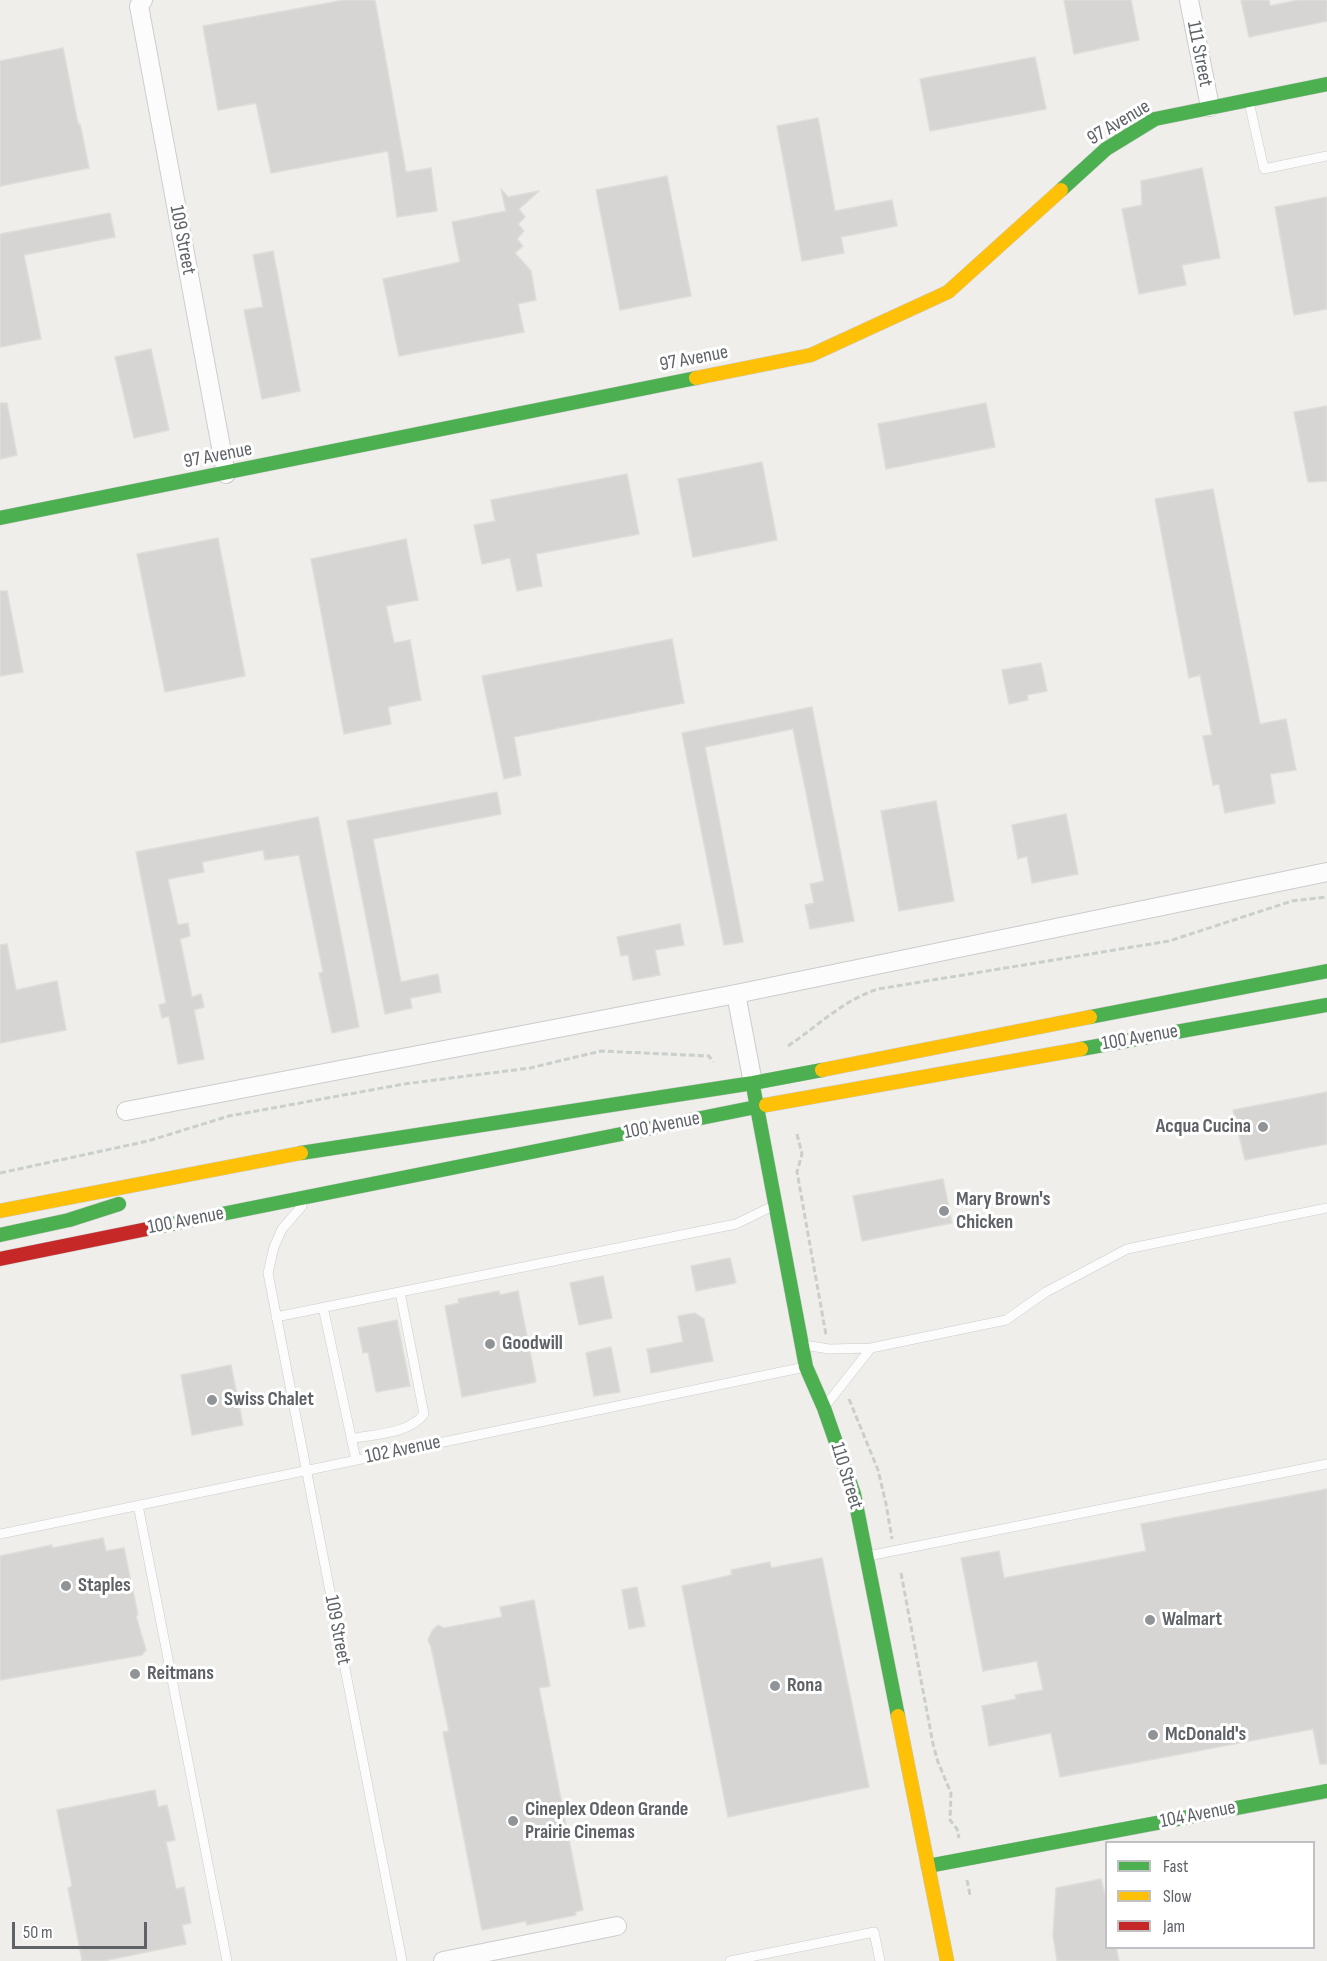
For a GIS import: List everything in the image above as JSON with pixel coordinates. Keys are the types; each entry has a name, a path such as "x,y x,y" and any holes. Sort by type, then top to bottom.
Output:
{"main road":[{"name":"97 Avenue","path":"0,518 811,355 948,292 1106,149 1155,119 1249,99 1326,88"},
{"name":"100 Avenue","path":"0,1211 309,1152 753,1083 1327,971"},
{"name":"100 Avenue","path":"0,1259 758,1107 1327,1005"},
{"name":"110 Street","path":"753,1083 806,1367 824,1408 854,1494 947,1961"},
{"path":"0,1235 69,1220 196,1180 309,1152"},
{"path":"0,1274 37,1256 76,1244"},
{"name":"104 Avenue","path":"928,1866 1327,1791"}],"street":[{"name":"111 Street","path":"1189,0 1210,107"},
{"name":"109 Street","path":"141,3 226,474"},
{"path":"126,1112 736,994 1327,872"},
{"name":"110 Street","path":"736,994 753,1083"},
{"path":"443,1961 616,1926"}],"lane":[{"path":"1249,99 1264,169 1327,156"},
{"name":"109 Street","path":"315,1195 282,1229 274,1247 268,1274 402,1961"},
{"path":"276,1317 736,1224 776,1204"},
{"path":"802,1344 829,1348 871,1348 1005,1320 1046,1292 1127,1249 1327,1208"},
{"path":"351,1439 418,1423 424,1414 400,1292"},
{"path":"323,1307 356,1460"},
{"path":"824,1408 871,1348"},
{"name":"102 Avenue","path":"0,1534 806,1367"},
{"path":"866,1556 1327,1464"},
{"path":"138,1505 227,1961"},
{"path":"730,1961 874,1932 880,1961"}],"path":[{"path":"789,1046 846,1002 878,989 1169,941 1292,901 1327,897"},
{"path":"0,1173 148,1141 229,1116 404,1084 530,1068 601,1051 709,1056 713,1062"},
{"path":"797,1134 802,1154 797,1173 827,1340"},
{"path":"849,1399 878,1470 892,1539"},
{"path":"901,1574 933,1744 951,1793 950,1821 957,1828 970,1895"}],"building":[{"path":"344,0 375,0 406,172 431,168 437,211 397,217 388,151 271,173 256,103 218,110 203,26"},
{"path":"1064,0 1131,0 1139,40 1074,54"},
{"path":"1241,0 1269,0 1270,6 1298,0 1327,0 1327,21 1249,37"},
{"path":"63,48 89,168 0,186 0,61"},
{"path":"1035,57 1046,109 930,131 920,79"},
{"path":"818,118 835,211 892,200 897,226 841,237 844,253 802,261 777,126"},
{"path":"1202,168 1220,258 1182,265 1186,285 1139,294 1122,209 1142,205 1141,181"},
{"path":"667,176 691,296 620,310 596,190"},
{"path":"501,189 508,197 539,191 519,209 525,217 518,224 524,231 517,239 523,246 515,253 531,271 536,300 518,304 524,332 399,356 383,279 460,262 452,222 506,211"},
{"path":"1327,197 1327,309 1294,315 1275,207"},
{"path":"110,213 115,237 24,255 41,339 0,347 0,234"},
{"path":"273,251 300,391 262,399 244,310 263,307 253,255"},
{"path":"151,349 169,430 134,438 115,357"},
{"path":"0,403 7,403 17,455 0,459"},
{"path":"986,403 995,447 886,469 878,424"},
{"path":"1327,406 1327,481 1308,482 1294,412"},
{"path":"762,462 777,540 693,557 678,479"},
{"path":"627,474 639,534 536,554 542,586 517,591 510,558 482,564 474,525 495,521 491,500"},
{"path":"1213,489 1260,724 1286,719 1296,770 1270,774 1275,803 1225,813 1219,784 1213,785 1203,736 1212,735 1200,675 1189,678 1155,499"},
{"path":"218,538 245,676 165,692 137,554"},
{"path":"406,539 418,600 386,606 394,643 410,640 421,700 388,707 391,724 344,734 311,559"},
{"path":"0,591 7,591 23,672 0,676"},
{"path":"672,639 684,703 514,737 521,775 504,779 482,676"},
{"path":"1041,663 1047,691 1027,695 1028,700 1009,704 1002,670"},
{"path":"812,707 854,921 810,929 805,905 814,903 810,884 824,881 793,729 705,747 743,942 724,945 682,733"},
{"path":"497,792 501,814 373,839 401,982 438,974 441,992 410,998 412,1008 385,1014 347,821"},
{"path":"936,801 954,901 899,911 881,811"},
{"path":"1066,814 1078,874 1032,883 1027,856 1018,859 1012,825"},
{"path":"318,817 359,1027 332,1033 319,973 323,972 299,855 265,860 263,850 202,862 204,872 168,879 178,925 188,923 190,936 180,939 192,997 201,994 204,1007 194,1010 204,1059 178,1064 169,1016 162,1018 159,1005 166,1003 136,852"},
{"path":"680,924 684,945 655,950 660,975 633,980 628,955 621,956 617,937"},
{"path":"7,944 16,990 57,981 66,1030 0,1043 0,945"},
{"path":"1327,1092 1327,1144 1245,1160 1233,1110"},
{"path":"943,1179 952,1223 862,1241 853,1196"},
{"path":"730,1258 736,1283 696,1291 691,1266"},
{"path":"603,1276 612,1318 579,1325 570,1283"},
{"name":"Goodwill","path":"499,1291 500,1295 518,1291 536,1382 462,1397 445,1306 459,1303 458,1299"},
{"path":"695,1313 704,1319 713,1361 651,1373 647,1349 683,1342 678,1316"},
{"path":"397,1320 410,1386 376,1392 368,1352 363,1353 358,1328"},
{"path":"611,1347 620,1392 594,1396 586,1353"},
{"name":"Swiss Chalet","path":"231,1365 243,1425 192,1435 181,1375"},
{"name":"Walmart","path":"1327,1489 1327,1764 1320,1764 1313,1729 1060,1777 1051,1733 989,1746 982,1706 1016,1699 1015,1695 1043,1690 1037,1661 983,1671 961,1558 999,1551 1004,1578 1146,1551 1141,1524"},
{"name":"Staples","path":"103,1538 106,1551 124,1548 138,1615 136,1616 146,1650 142,1655 0,1680 0,1556 52,1545 52,1548"},
{"name":"Rona","path":"822,1558 869,1787 728,1817 682,1586 732,1575 731,1570 770,1562 771,1568"},
{"path":"637,1587 645,1626 629,1629 622,1590"},
{"name":"Cineplex Odeon Grande Prairie Cinemas","path":"534,1600 550,1686 539,1688 583,1910 575,1912 576,1915 527,1925 526,1921 482,1930 443,1732 449,1731 428,1640 438,1625 444,1628 502,1617 500,1607"},
{"path":"155,1790 158,1807 167,1805 175,1840 166,1842 176,1889 184,1887 191,1923 182,1925 186,1944 103,1961 82,1961 68,1888 72,1886 57,1810"},
{"path":"1101,1879 1105,1895 1105,1949 1116,1949 1119,1961 1057,1961 1053,1935 1056,1888"}],"traffic: fast":[{"path":"1061,190 1106,149 1155,119 1327,84"},
{"path":"0,518 696,378"},
{"path":"1090,1017 1327,971"},
{"path":"1081,1049 1327,1005"},
{"path":"301,1153 753,1083 822,1070"},
{"path":"753,1086 806,1367 824,1408 854,1494 898,1716"},
{"path":"147,1229 766,1105"},
{"path":"0,1235 69,1220 119,1204"},
{"path":"928,1866 1327,1791"}],"traffic: slow":[{"path":"696,378 811,355 948,292 1061,190"},
{"path":"822,1070 1090,1017"},
{"path":"766,1105 1081,1049"},
{"path":"0,1211 301,1153"},
{"path":"898,1716 947,1961"}],"traffic: jam":[{"path":"0,1259 147,1229"}],"place":[{"name":"Acqua Cucina","path":"1263,1127"},
{"name":"Mary Brown's Chicken","path":"944,1211"},
{"name":"Goodwill","path":"490,1344"},
{"name":"Swiss Chalet","path":"212,1400"},
{"name":"Staples","path":"66,1586"},
{"name":"Walmart","path":"1150,1620"},
{"name":"Reitmans","path":"135,1674"},
{"name":"Rona","path":"775,1686"},
{"name":"McDonald's","path":"1153,1735"},
{"name":"Cineplex Odeon Grande Prairie Cinemas","path":"513,1821"}]}
